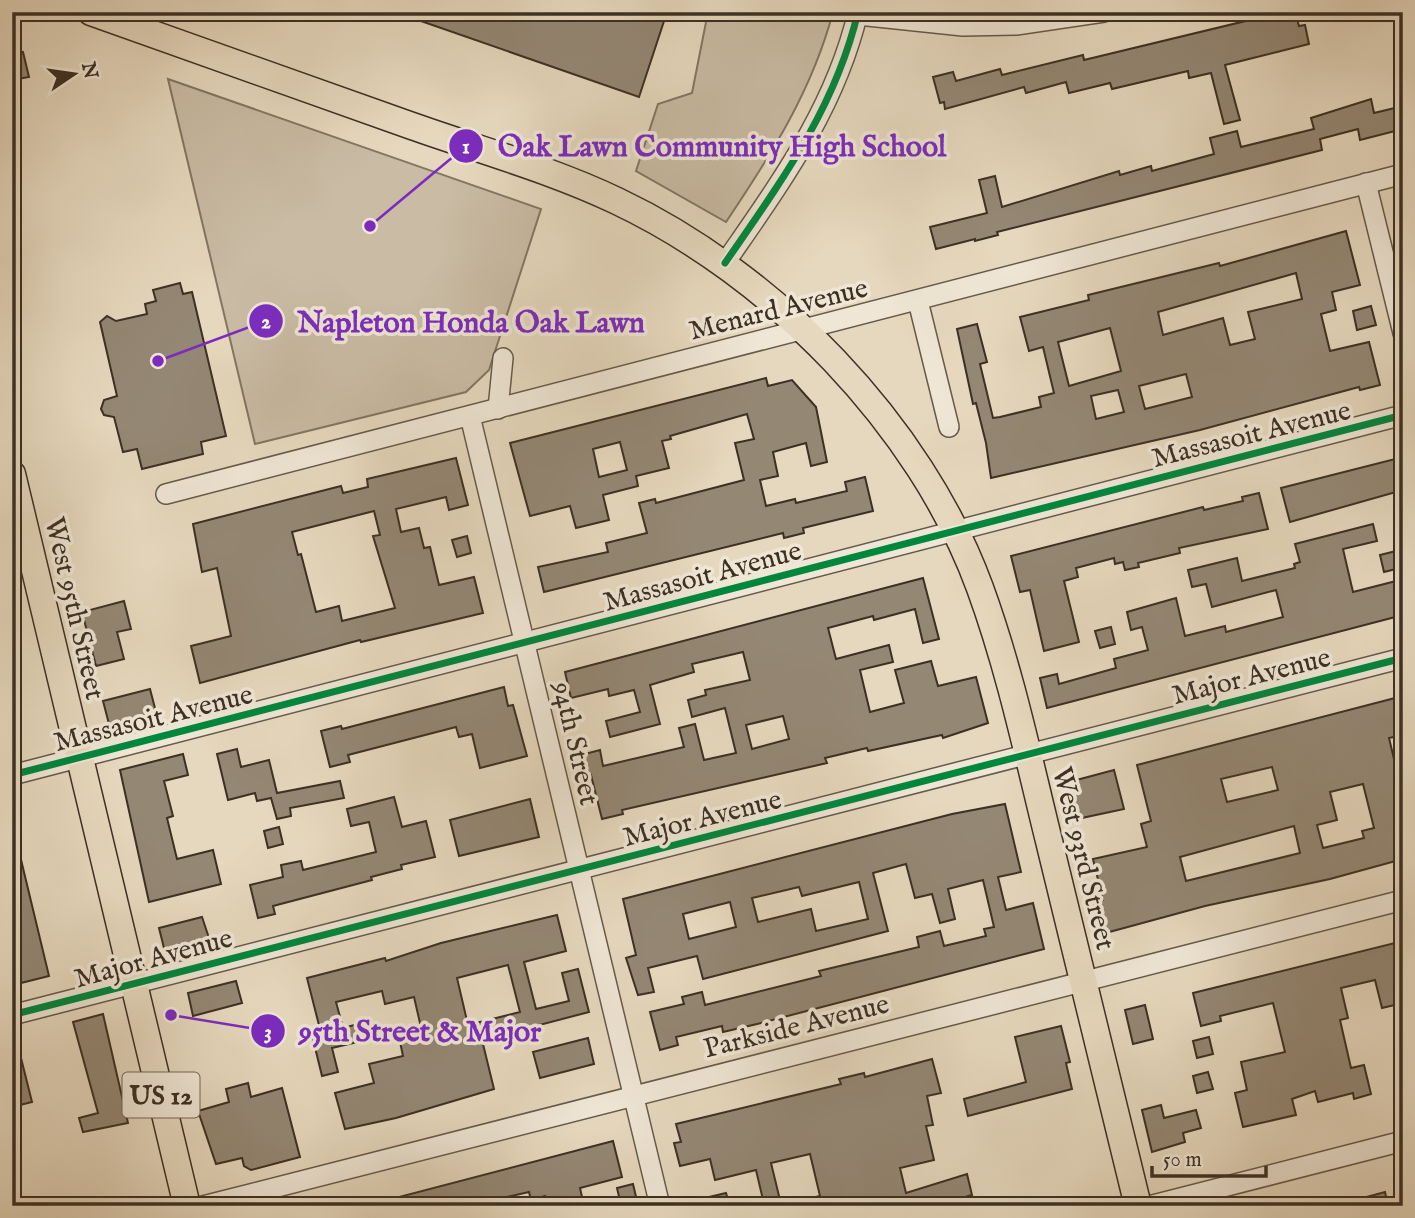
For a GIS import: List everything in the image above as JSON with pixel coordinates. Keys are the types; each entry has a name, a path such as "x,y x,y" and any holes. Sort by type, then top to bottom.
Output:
{"main road":[{"name":"West 93rd Street","path":"91,12 616,201 725,263 803,331 881,416 929,485 979,584 1000,650 1027,754 1138,1206"},
{"name":"West 95th Street","path":"12,474 19,533 80,757 187,1206"}],"street":[{"path":"725,263 814,130 834,89 858,13 963,26 1016,25 1104,12"},
{"name":"Menard Avenue","path":"166,494 1403,174"},
{"path":"1366,183 1403,333"},
{"path":"918,301 949,428"},
{"path":"498,409 502,358"},
{"name":"Massasoit Avenue","path":"12,775 1403,415"},
{"name":"94th Street","path":"470,416 660,1206"},
{"name":"Major Avenue","path":"12,1015 1403,658"},
{"name":"Parkside Avenue","path":"203,1206 1403,900"},
{"path":"1149,1206 1403,1141"}],"shaded area":[{"path":"708,12 833,12 814,69 802,95 774,147 726,222 636,171 658,104 692,93"},
{"path":"168,79 541,209 489,370 466,392 255,444"}],"building":[{"path":"395,12 667,12 639,97"},
{"path":"1283,12 1295,12 1299,26 1305,25 1309,44 1225,65 1240,120 1224,124 1211,73 1189,78 1188,71 1112,89 1110,83 1069,93 1066,82 1026,93 1024,87 945,109 944,102 940,103 933,77 953,72 956,81 1000,69 1002,75 1083,55 1084,60"},
{"path":"23,52 29,77 12,80 12,55"},
{"path":"1371,99 1374,113 1403,106 1403,129 1360,140 1358,129 1320,139 1322,150 936,249 930,227 987,213 979,180 995,176 1002,207 1119,171 1120,175 1151,166 1152,171 1214,154 1210,138 1237,131 1241,147 1314,129 1311,118"},
{"path":"1346,231 1360,285 1332,292 1336,310 1321,314 1330,351 1369,342 1380,385 1360,390 1359,387 1200,430 991,478 986,443 976,403 973,404 957,329 977,324 987,362 980,364 993,418 1000,417 1041,407 1039,397 1054,393 1043,347 1029,351 1020,317 1089,300 1088,295 1219,263 1220,266","holes":["1296,273 1302,299 1248,312 1255,339 1230,345 1223,318 1163,335 1158,312","1110,328 1121,371 1069,386 1058,342","1186,374 1192,397 1145,409 1139,386","1118,390 1124,412 1096,419 1091,396"]},
{"path":"180,283 183,294 192,292 226,436 201,442 203,454 142,469 137,449 123,452 114,417 104,415 101,409 104,400 117,396 100,322 107,316 116,321 147,314 145,304 156,301 153,290"},
{"path":"1371,306 1376,325 1357,330 1353,311"},
{"path":"766,378 768,386 792,380 816,407 827,462 811,466 806,443 773,452 778,476 760,480 766,506 795,499 796,503 847,491 845,482 865,477 873,511 803,528 804,533 784,538 783,533 544,592 538,567 608,552 606,543 647,533 639,503 655,499 656,503 744,480 735,443 754,439 747,414 670,436 671,439 662,441 669,468 636,476 638,486 603,495 609,520 576,528 570,506 530,516 510,443","holes":["620,442 627,470 599,477 593,449"]},
{"path":"1403,457 1403,490 1290,522 1281,488"},
{"path":"456,458 468,505 449,510 446,497 396,509 401,532 419,528 424,548 430,547 439,585 474,577 483,613 361,642 360,640 200,683 191,646 231,636 217,568 202,572 193,524 341,486 343,493 368,487 367,479","holes":["374,511 380,535 373,536 395,608 342,621 339,606 316,612 301,554 298,555 292,532"]},
{"path":"1259,493 1268,529 1179,548 1180,553 1138,563 1139,567 1125,570 1123,562 1115,564 1114,558 1076,568 1078,577 1064,581 1079,642 1044,651 1030,590 1020,592 1011,556 1203,507 1204,510 1243,501 1242,497"},
{"path":"1373,524 1377,541 1343,549 1353,592 1396,581 1403,615 1047,708 1040,678 1057,674 1059,684 1116,668 1114,659 1148,650 1142,627 1131,630 1127,612 1176,598 1185,636 1225,626 1226,632 1283,617 1276,590 1212,607 1206,584 1192,587 1188,570 1237,558 1242,581 1295,568 1294,564 1300,562 1295,544"},
{"path":"467,536 471,553 457,557 452,540"},
{"path":"1396,551 1400,568 1384,572 1380,555"},
{"path":"923,578 939,639 923,643 915,609 874,620 873,616 828,628 836,659 889,645 893,662 860,670 870,712 904,703 895,670 931,661 938,686 976,677 988,723 943,738 942,735 825,758 827,763 622,810 623,814 602,819 591,775 586,776 581,755 600,750 603,766 684,747 679,728 695,724 704,760 736,753 725,708 692,717 688,700 706,695 705,690 750,680 743,652 692,664 694,672 650,685 660,724 610,737 606,721 640,712 634,690 609,696 608,689 571,698 565,672","holes":["783,716 789,739 752,749 746,725"]},
{"path":"124,601 131,629 117,632 124,659 96,666 83,616 86,611"},
{"path":"1111,627 1115,644 1100,648 1095,631"},
{"path":"504,687 508,706 513,705 527,756 480,768 472,734 459,737 456,727 348,755 350,762 330,767 321,731 341,726 342,729"},
{"path":"150,689 156,712 109,724 103,701"},
{"path":"1395,698 1403,735 1389,738 1399,780 1403,779 1403,859 1330,879 1205,906 1102,934 1094,902 1103,900 1093,859 1147,847 1141,824 1151,821 1137,765","holes":["1272,767 1278,790 1227,802 1221,779","1363,784 1374,828 1362,831 1364,838 1323,848 1317,825 1337,820 1330,792","1294,826 1300,853 1186,881 1180,857"]},
{"path":"237,749 241,767 269,760 277,793 340,781 344,798 290,808 291,816 277,819 271,798 257,801 255,793 228,800 217,754"},
{"path":"183,754 188,775 164,781 173,816 167,818 177,859 213,850 221,884 149,902 120,770"},
{"path":"1114,770 1124,809 1077,819 1069,782"},
{"path":"394,797 402,827 426,821 435,857 401,865 402,869 371,877 372,880 273,906 275,914 258,918 250,885 283,877 281,865 301,861 303,870 376,852 369,822 351,826 347,809"},
{"path":"530,799 539,837 459,856 450,820"},
{"path":"1005,804 1021,872 998,877 1006,910 1033,903 1044,949 757,1024 723,1032 722,1026 676,1037 678,1045 660,1050 650,1012 684,1004 682,997 702,992 705,1005 821,976 819,971 919,947 917,937 940,931 944,946 986,936 984,929 994,927 983,880 948,889 955,919 940,923 932,894 915,898 906,864 873,873 888,931 703,979 697,956 648,968 654,992 638,995 626,958 636,955 623,899 952,814","holes":["859,882 868,919 816,931 811,909 758,922 752,898 799,887 802,896","730,902 736,927 689,939 683,914"]},
{"path":"279,827 283,844 268,848 264,831"},
{"path":"12,843 17,843 49,976 21,983 12,946"},
{"path":"557,915 566,951 524,962 536,1009 569,1001 562,973 578,969 589,1012 482,1040 494,1089 396,1118 345,1129 335,1093 374,1083 369,1064 403,1056 400,1042 423,1036 414,997 385,1004 382,991 336,1002 343,1028 362,1023 366,1040 332,1048 338,1072 322,1076 312,1035 321,1033 307,978 385,958 386,961 441,943","holes":["508,965 520,1012 468,1025 457,978"]},
{"path":"202,917 210,941 165,952 159,928"},
{"path":"1403,941 1403,1003 1382,1008 1375,980 1341,988 1348,1018 1340,1020 1351,1068 1364,1065 1371,1094 1354,1099 1353,1093 1318,1102 1315,1091 1292,1099 1296,1115 1243,1127 1235,1093 1247,1090 1241,1062 1285,1052 1273,1003 1220,1016 1221,1021 1201,1026 1193,993"},
{"path":"236,981 242,1003 193,1016 188,993"},
{"path":"1145,1005 1153,1039 1133,1044 1125,1010"},
{"path":"103,1014 128,1123 83,1132 79,1118 98,1113 73,1022"},
{"path":"1061,1026 1070,1062 1066,1063 1072,1089 968,1116 964,1099 1026,1082 1015,1037"},
{"path":"1209,1037 1213,1054 1197,1058 1193,1041"},
{"path":"588,1038 594,1064 540,1078 533,1052"},
{"path":"17,1042 32,1102 12,1107 12,1043"},
{"path":"932,1059 941,1093 927,1096 933,1125 926,1126 934,1160 900,1168 906,1193 967,1174 972,1195 933,1206 798,1206 797,1201 820,1196 810,1154 771,1163 780,1200 764,1204 756,1170 715,1180 710,1159 680,1166 674,1143 681,1142 676,1124 841,1084 839,1079 864,1073 865,1077"},
{"path":"1208,1072 1213,1089 1197,1093 1193,1076"},
{"path":"248,1083 251,1097 282,1088 300,1157 251,1170 244,1166 242,1158 216,1164 198,1111 229,1102 226,1089"},
{"path":"1161,1105 1164,1118 1196,1110 1201,1128 1183,1133 1185,1142 1152,1152 1142,1110"},
{"path":"613,1141 622,1177 580,1188 584,1206 547,1206 545,1196 531,1200 529,1192 468,1206 380,1206 380,1202"},
{"path":"633,1184 637,1201 621,1205 617,1188"},
{"path":"1385,1192 1388,1206 1349,1206 1348,1202"},
{"path":"726,1193 730,1206 693,1206 692,1201"}],"cycle path":[{"path":"725,263 804,144 835,81 858,12"},
{"path":"12,775 1403,415"},
{"path":"12,1015 1403,658"}],"place":[{"name":"Oak Lawn Community High School","path":"370,226"},
{"name":"Napleton Honda Oak Lawn","path":"158,361"},
{"name":"95th Street & Major","path":"171,1015"}]}
